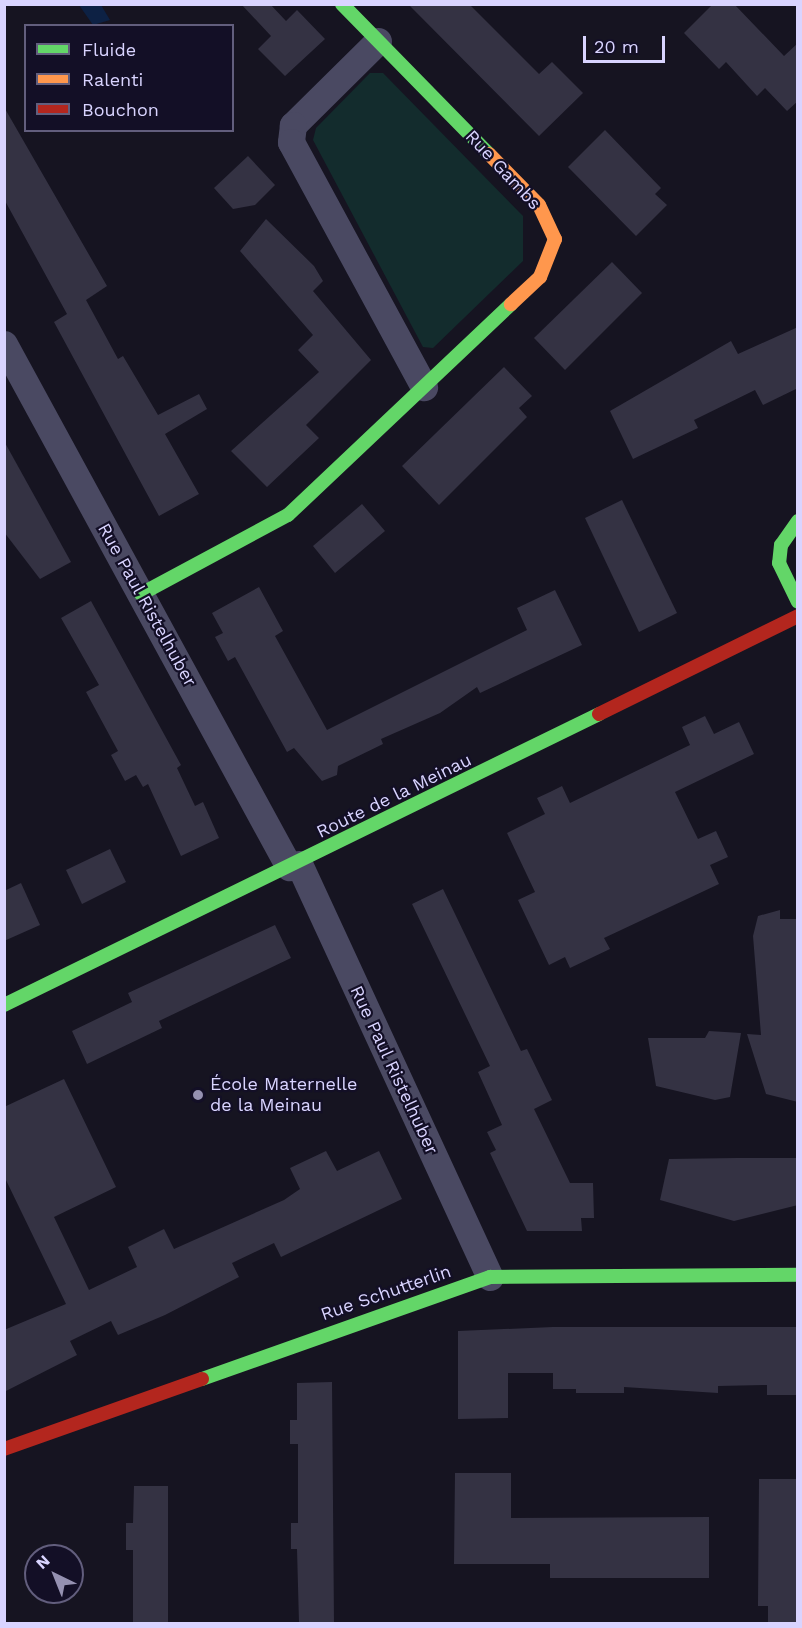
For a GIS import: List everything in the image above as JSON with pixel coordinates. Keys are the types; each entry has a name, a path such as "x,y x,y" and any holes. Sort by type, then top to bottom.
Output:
{"street":[{"name":"Rue Gambs","path":"141,594 288,515 540,277 555,239 539,205 342,4"},
{"path":"378,41 293,124 291,142 424,387"},
{"name":"Rue Paul Ristelhuber","path":"4,344 141,594 294,865 490,1276"},
{"path":"798,521 781,545 779,563 798,602"},
{"name":"Route de la Meinau","path":"4,1005 294,865 798,616"},
{"name":"Rue Schutterlin","path":"4,1449 490,1276 798,1275"}],"green space":[{"path":"370,73 383,73 523,216 523,261 433,348 423,347 313,140 316,128"}],"water":[{"path":"79,5 101,5 110,20 92,24"}],"building":[{"path":"241,4 270,4 286,21 297,10 325,39 285,76 258,49 271,36"},
{"path":"408,4 469,4 539,74 552,62 583,93 539,136"},
{"path":"713,4 734,4 784,56 798,43 798,101 787,111 765,88 757,96 726,62 719,69 684,33"},
{"path":"4,107 107,286 86,300 118,359 123,356 158,415 199,394 207,409 165,434 199,494 159,516 54,322 67,314 4,199"},
{"path":"605,130 661,188 655,194 667,205 636,236 568,167"},
{"path":"248,156 275,185 255,205 233,209 214,188"},
{"path":"266,219 314,266 323,281 313,291 371,360 306,425 319,438 267,487 231,451 319,372 298,350 313,335 240,251"},
{"path":"612,262 642,293 565,370 534,338"},
{"path":"798,327 798,388 763,405 755,390 694,420 698,428 633,459 610,411 731,341 738,354"},
{"path":"504,367 532,396 519,408 527,417 439,505 402,466"},
{"path":"4,441 71,562 40,579 4,532"},
{"path":"622,500 677,613 639,632 585,518"},
{"path":"362,504 385,531 335,573 313,546"},
{"path":"259,587 283,631 275,636 327,730 527,630 517,608 555,590 582,645 480,693 477,687 440,713 381,739 383,744 338,766 337,775 322,781 294,748 287,752 235,657 228,661 215,637 223,633 212,613"},
{"path":"91,601 181,765 177,768 195,806 203,802 219,838 181,856 148,784 143,787 136,775 125,781 111,755 118,751 86,692 99,685 61,618"},
{"path":"705,716 714,734 739,722 754,754 675,792 698,839 716,831 728,857 710,865 719,884 604,938 610,949 570,968 565,957 549,965 518,900 535,892 507,833 545,814 537,798 562,786 570,803 690,745 682,727"},
{"path":"110,849 126,882 82,904 66,870"},
{"path":"21,883 40,925 4,941 4,891"},
{"path":"443,889 521,1051 527,1049 552,1100 534,1109 570,1183 593,1183 594,1218 581,1218 582,1231 527,1231 490,1153 496,1150 487,1132 502,1125 478,1072 490,1066 412,904"},
{"path":"780,910 780,919 798,919 798,1102 766,1094 747,1034 761,1035 753,936 758,916"},
{"path":"275,925 291,958 159,1021 162,1028 87,1064 72,1031 132,1002 128,993"},
{"path":"709,1031 741,1033 730,1097 715,1100 656,1086 648,1038 705,1038"},
{"path":"64,1079 116,1187 54,1217 89,1290 137,1267 128,1247 164,1229 174,1249 284,1200 300,1189 290,1168 326,1151 337,1171 379,1151 402,1199 281,1257 274,1243 232,1263 239,1277 165,1315 118,1335 111,1321 70,1341 77,1355 4,1392 4,1330 66,1304 4,1176 4,1107"},
{"path":"798,1158 798,1205 734,1221 660,1200 669,1159"},
{"path":"553,1327 798,1327 798,1395 767,1395 767,1385 718,1386 718,1393 624,1387 624,1393 576,1393 576,1389 553,1389 553,1373 508,1373 508,1418 458,1419 458,1331"},
{"path":"332,1382 334,1623 299,1623 297,1549 291,1549 291,1523 298,1523 298,1444 290,1444 290,1420 297,1420 297,1383"},
{"path":"455,1473 511,1473 511,1518 709,1517 709,1578 550,1578 550,1564 454,1564"},
{"path":"759,1479 798,1479 798,1623 768,1623 768,1606 758,1606"},
{"path":"134,1486 168,1486 168,1623 133,1623 133,1550 126,1550 126,1523 133,1523"}],"traffic: fast":[{"path":"342,4 489,154"},
{"path":"141,594 288,515 511,304"},
{"path":"798,521 781,545 779,563 798,602"},
{"path":"4,1005 599,714"},
{"path":"202,1379 490,1277 798,1275"}],"traffic: slow":[{"path":"489,154 539,205 555,239 540,277 511,304"}],"traffic: jam":[{"path":"599,714 798,616"},
{"path":"4,1449 202,1379"}],"place":[{"name":"École Maternelle de la Meinau","path":"198,1095"}]}
